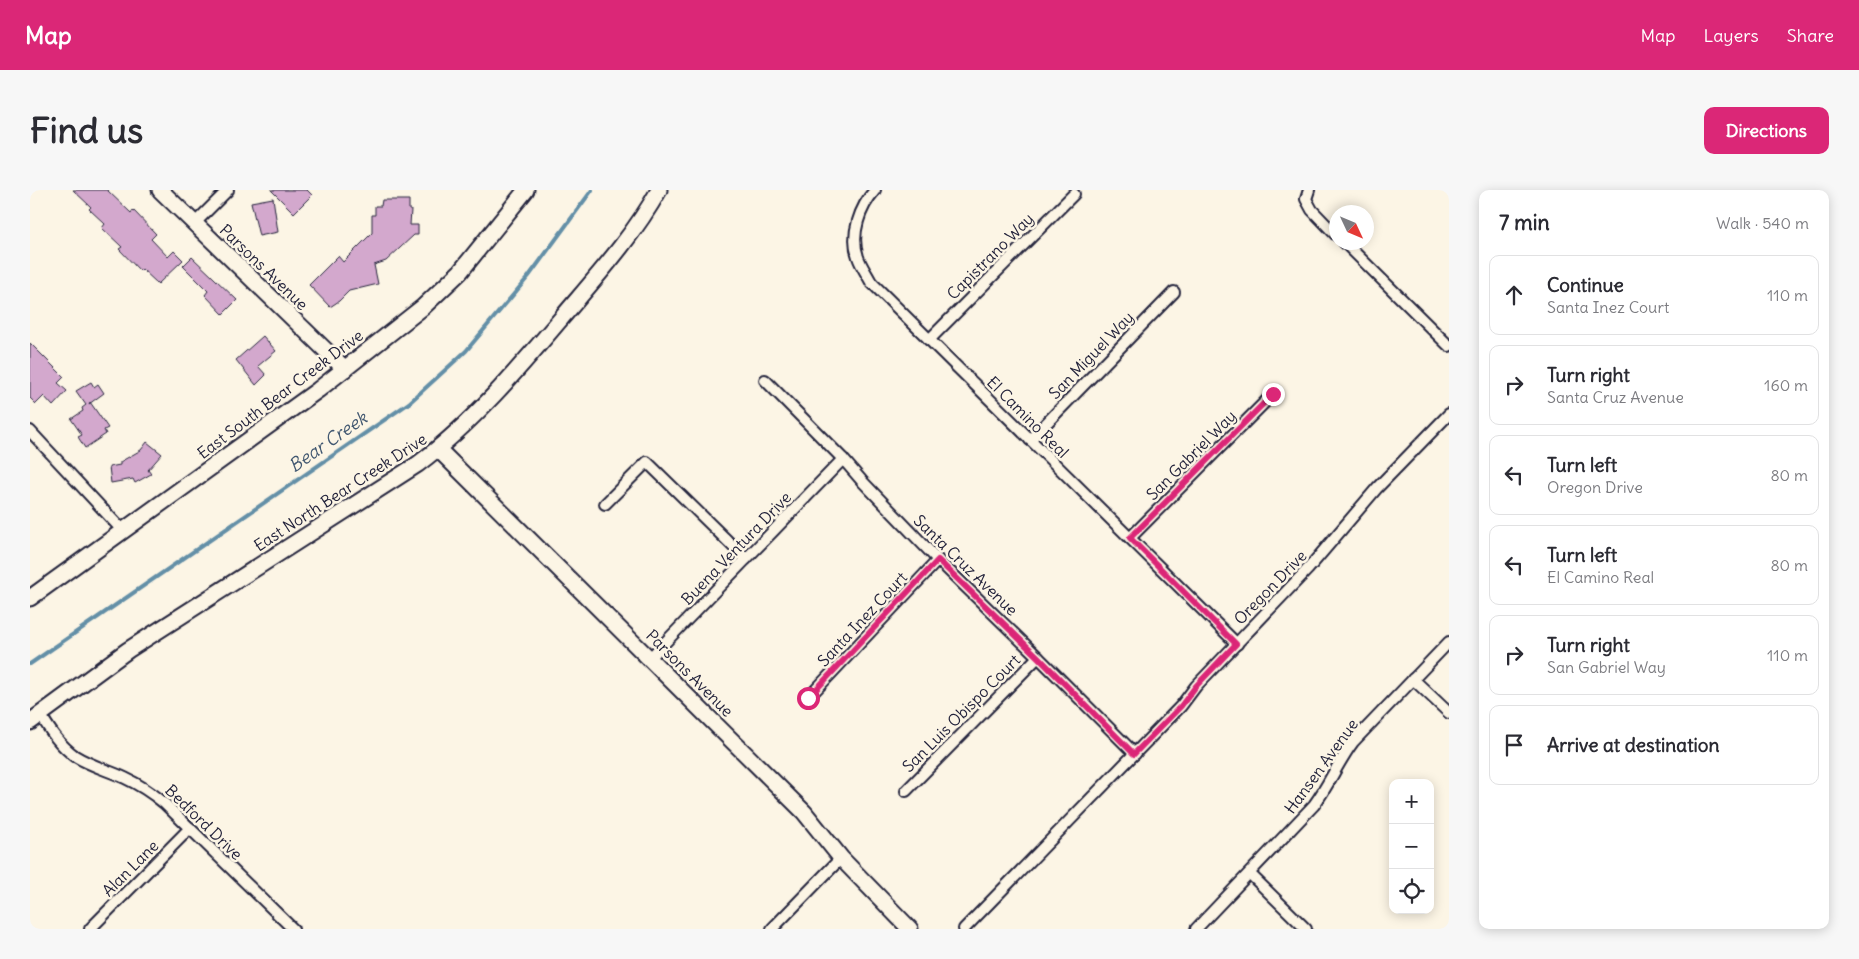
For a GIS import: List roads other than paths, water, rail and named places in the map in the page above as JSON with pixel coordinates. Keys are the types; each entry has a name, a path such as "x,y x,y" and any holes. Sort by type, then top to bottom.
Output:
{"street":[{"name":"Parsons Avenue","path":"160,190 345,369"},
{"path":"194,224 228,190"},
{"name":"East South Bear Creek Drive","path":"30,598 345,369 423,307 460,272 526,190"},
{"name":"East North Bear Creek Drive","path":"35,718 128,650 418,464 438,449 483,406 540,344 600,274 630,234 659,190"},
{"name":"El Camino Real","path":"875,190 868,198 858,217 856,238 858,256 871,282 1236,644"},
{"path":"1309,190 1306,199 1312,210 1329,228"},
{"name":"Capistrano Way","path":"929,340 1074,194"},
{"path":"1352,250 1449,346"},
{"name":"San Miguel Way","path":"1030,440 1174,292"},
{"name":"Santa Cruz Avenue","path":"765,380 938,560 1134,754"},
{"name":"San Gabriel Way","path":"1130,538 1273,394"},
{"name":"Oregon Drive","path":"964,929 1181,706 1196,686 1308,570 1377,488 1449,414"},
{"path":"30,431 123,531"},
{"name":"Parsons Avenue","path":"438,449 804,812 841,858 910,929"},
{"name":"Buena Ventura Drive","path":"650,658 843,459"},
{"path":"604,504 647,462 746,559"},
{"name":"Santa Inez Court","path":"808,698 938,560"},
{"name":"Hansen Avenue","path":"1196,929 1314,806 1323,794 1340,760 1353,742 1449,642"},
{"name":"San Luis Obispo Court","path":"906,791 1038,657"},
{"path":"1414,679 1449,713"},
{"name":"Bedford Drive","path":"35,718 74,755 147,789 164,803 293,929"},
{"name":"Alan Lane","path":"90,929 190,828"},
{"path":"772,929 841,858"},
{"path":"1250,874 1306,929"}],"waterway":[{"name":"Bear Creek","path":"30,664 409,403 466,351 529,276 592,190"}]}
